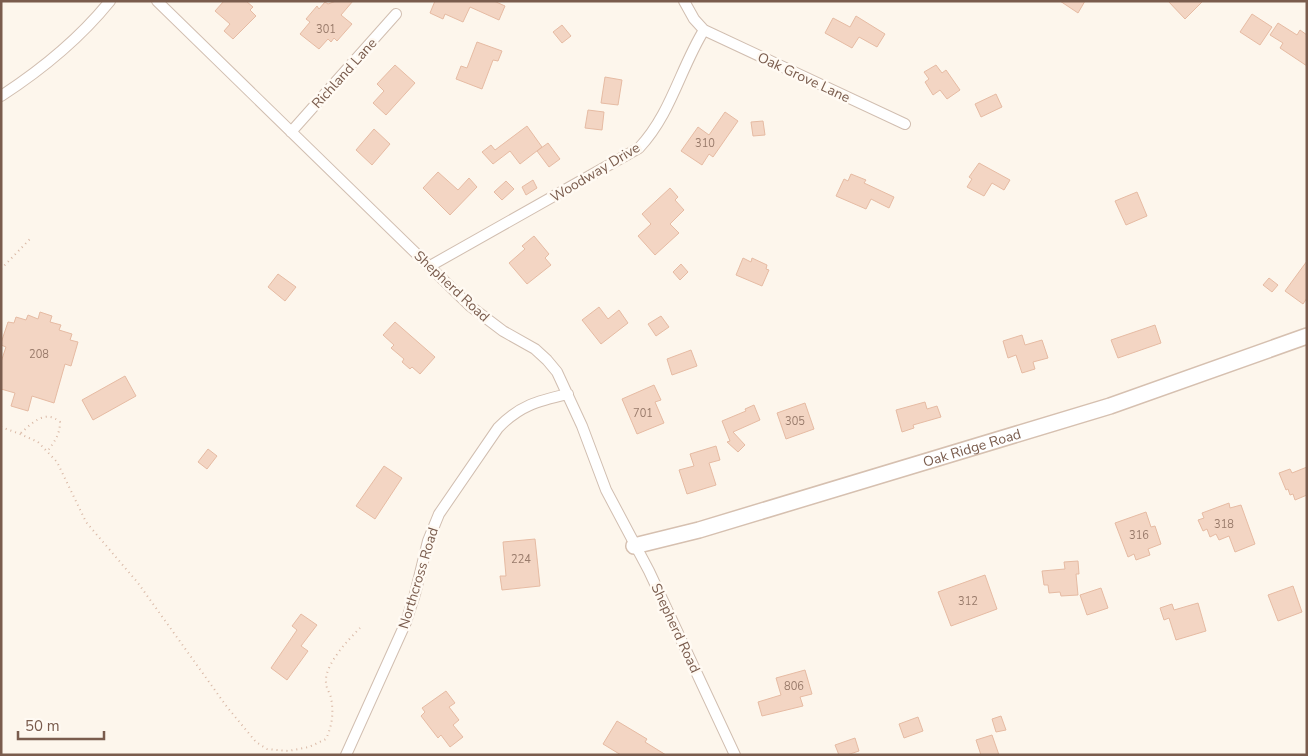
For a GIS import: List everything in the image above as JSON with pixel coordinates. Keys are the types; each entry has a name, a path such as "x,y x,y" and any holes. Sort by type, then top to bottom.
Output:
{"street":[{"path":"1,96 43,66 73,40 110,1"},
{"name":"Shepherd Road","path":"157,1 470,306 486,319 535,349 557,372 582,426 606,490 634,546 649,571 735,755"},
{"path":"684,1 694,19 704,30"},
{"name":"Richland Lane","path":"291,132 396,14"},
{"name":"Oak Grove Lane","path":"704,30 905,124"},
{"name":"Woodway Drive","path":"430,266 639,148 660,122 695,45 704,30"},
{"name":"Oak Ridge Road","path":"634,546 699,530 1102,408 1307,336"},
{"name":"Northcross Road","path":"346,755 406,622 416,594 428,541 439,514 498,428 508,418 526,406 568,394"}],"path":[{"path":"1,269 30,239"},
{"path":"20,434 44,416 55,418 60,422 60,430 56,441 47,452"},
{"path":"1,427 38,442 57,462 86,522 138,582 227,707 256,742 267,750 288,751 309,747 326,739 332,727 333,713 331,697 326,682 332,663 344,644 360,628"}],"building":[{"path":"224,1 246,1 253,7 250,10 256,16 233,39 224,31 230,24 215,11"},
{"path":"336,1 353,1 341,15 352,24 337,41 334,38 331,42 328,39 319,49 300,34 310,22 306,19 317,6 319,9 325,2 328,4"},
{"path":"435,1 494,1 505,6 499,20 470,7 463,22 445,14 443,19 430,13"},
{"path":"1060,1 1085,1 1078,13"},
{"path":"1168,1 1203,1 1185,19"},
{"path":"1252,14 1272,27 1260,45 1240,32"},
{"path":"856,16 885,34 877,47 859,37 852,48 825,33 833,18 850,27"},
{"path":"1278,23 1297,35 1300,30 1307,35 1307,66 1280,48 1283,43 1270,35"},
{"path":"562,25 571,36 562,43 553,32"},
{"path":"477,42 502,51 498,61 493,60 482,89 456,79 461,66 467,68"},
{"path":"395,65 415,83 386,115 373,103 384,91 377,84"},
{"path":"936,65 942,73 946,70 960,90 947,99 940,90 933,95 925,82 929,79 924,72"},
{"path":"605,77 622,80 618,105 601,103"},
{"path":"996,94 1002,107 981,117 975,104"},
{"path":"588,110 604,112 602,130 585,128"},
{"path":"725,112 738,121 713,157 709,154 702,165 681,151 698,127 709,135"},
{"path":"763,121 765,135 753,136 751,122"},
{"path":"527,126 542,147 520,164 510,151 493,164 482,152 491,145 495,150"},
{"path":"374,129 390,144 372,165 356,150"},
{"path":"548,143 560,159 549,167 537,151"},
{"path":"979,163 1010,180 1004,190 992,183 984,196 967,187 972,179 969,177"},
{"path":"438,172 458,190 469,178 477,187 450,215 423,188"},
{"path":"851,174 866,180 864,183 894,197 889,208 871,199 866,209 836,196 844,179 848,181"},
{"path":"533,180 537,188 526,195 522,187"},
{"path":"506,181 514,189 502,200 494,192"},
{"path":"670,188 678,197 675,200 684,210 670,224 679,233 655,255 638,236 651,224 642,214"},
{"path":"1137,192 1147,216 1126,225 1115,201"},
{"path":"534,236 549,254 545,258 551,265 527,284 509,263 525,249 522,246"},
{"path":"743,258 751,262 752,258 767,265 766,269 769,270 762,286 736,275"},
{"path":"1307,261 1307,298 1303,304 1285,291"},
{"path":"681,264 688,272 680,280 673,272"},
{"path":"278,274 296,287 285,301 268,287"},
{"path":"1269,278 1278,285 1272,292 1263,285"},
{"path":"599,307 608,319 619,310 628,323 601,344 582,320"},
{"path":"40,312 52,316 50,322 61,325 59,330 72,334 70,340 78,342 71,366 65,364 54,403 32,396 28,411 11,406 15,393 1,389 1,362 6,347 1,345 1,343 8,322 14,323 16,317 26,320 28,315 38,319"},
{"path":"661,316 669,327 656,336 648,324"},
{"path":"395,322 435,357 420,374 402,362 404,359 391,348 394,345 383,335"},
{"path":"1155,325 1161,343 1118,358 1111,340"},
{"path":"1022,335 1025,345 1042,340 1048,358 1033,362 1035,369 1022,373 1016,355 1008,358 1003,341"},
{"path":"691,350 697,366 672,375 667,359"},
{"path":"125,376 136,396 93,420 82,400"},
{"path":"654,385 661,400 655,402 664,423 637,434 622,399"},
{"path":"925,402 927,409 937,406 941,417 913,425 914,428 902,432 896,410"},
{"path":"805,403 814,429 786,439 777,413"},
{"path":"754,405 760,420 733,432 745,445 738,452 727,442 730,441 722,421 746,411 745,409"},
{"path":"716,446 720,460 709,463 716,485 687,494 679,470 694,466 690,454"},
{"path":"208,449 217,456 207,469 198,462"},
{"path":"384,466 402,478 375,519 356,506"},
{"path":"1307,467 1307,495 1295,500 1293,494 1290,495 1288,489 1286,490 1279,473 1290,469 1292,473"},
{"path":"1229,503 1230,508 1241,505 1255,544 1235,552 1229,536 1219,540 1216,534 1210,537 1207,529 1203,531 1198,520 1204,518 1202,513"},
{"path":"1146,512 1151,527 1155,526 1161,544 1148,549 1150,555 1136,560 1134,554 1128,557 1115,523"},
{"path":"535,539 540,586 502,590 500,576 506,576 503,542"},
{"path":"1078,561 1079,574 1076,574 1078,595 1061,596 1060,592 1049,593 1048,585 1044,585 1042,571 1065,569 1064,562"},
{"path":"985,575 997,609 951,626 938,592"},
{"path":"1293,586 1302,612 1278,621 1268,595"},
{"path":"1101,588 1108,608 1087,615 1080,595"},
{"path":"1198,603 1206,631 1176,640 1169,618 1164,620 1160,608 1172,604 1174,610"},
{"path":"301,614 317,625 301,646 308,651 287,680 271,668 297,630 292,626"},
{"path":"805,670 812,694 800,697 803,706 762,716 758,702 781,695 776,678"},
{"path":"446,691 455,703 449,707 459,720 453,725 463,737 450,747 441,735 438,738 421,716 425,712 422,708"},
{"path":"1001,716 1006,730 996,732 992,719"},
{"path":"918,717 923,731 904,738 899,724"},
{"path":"617,721 647,739 645,742 666,755 621,755 603,744"},
{"path":"992,735 999,755 981,755 976,740"},
{"path":"855,738 859,751 847,755 839,755 835,745"}]}
